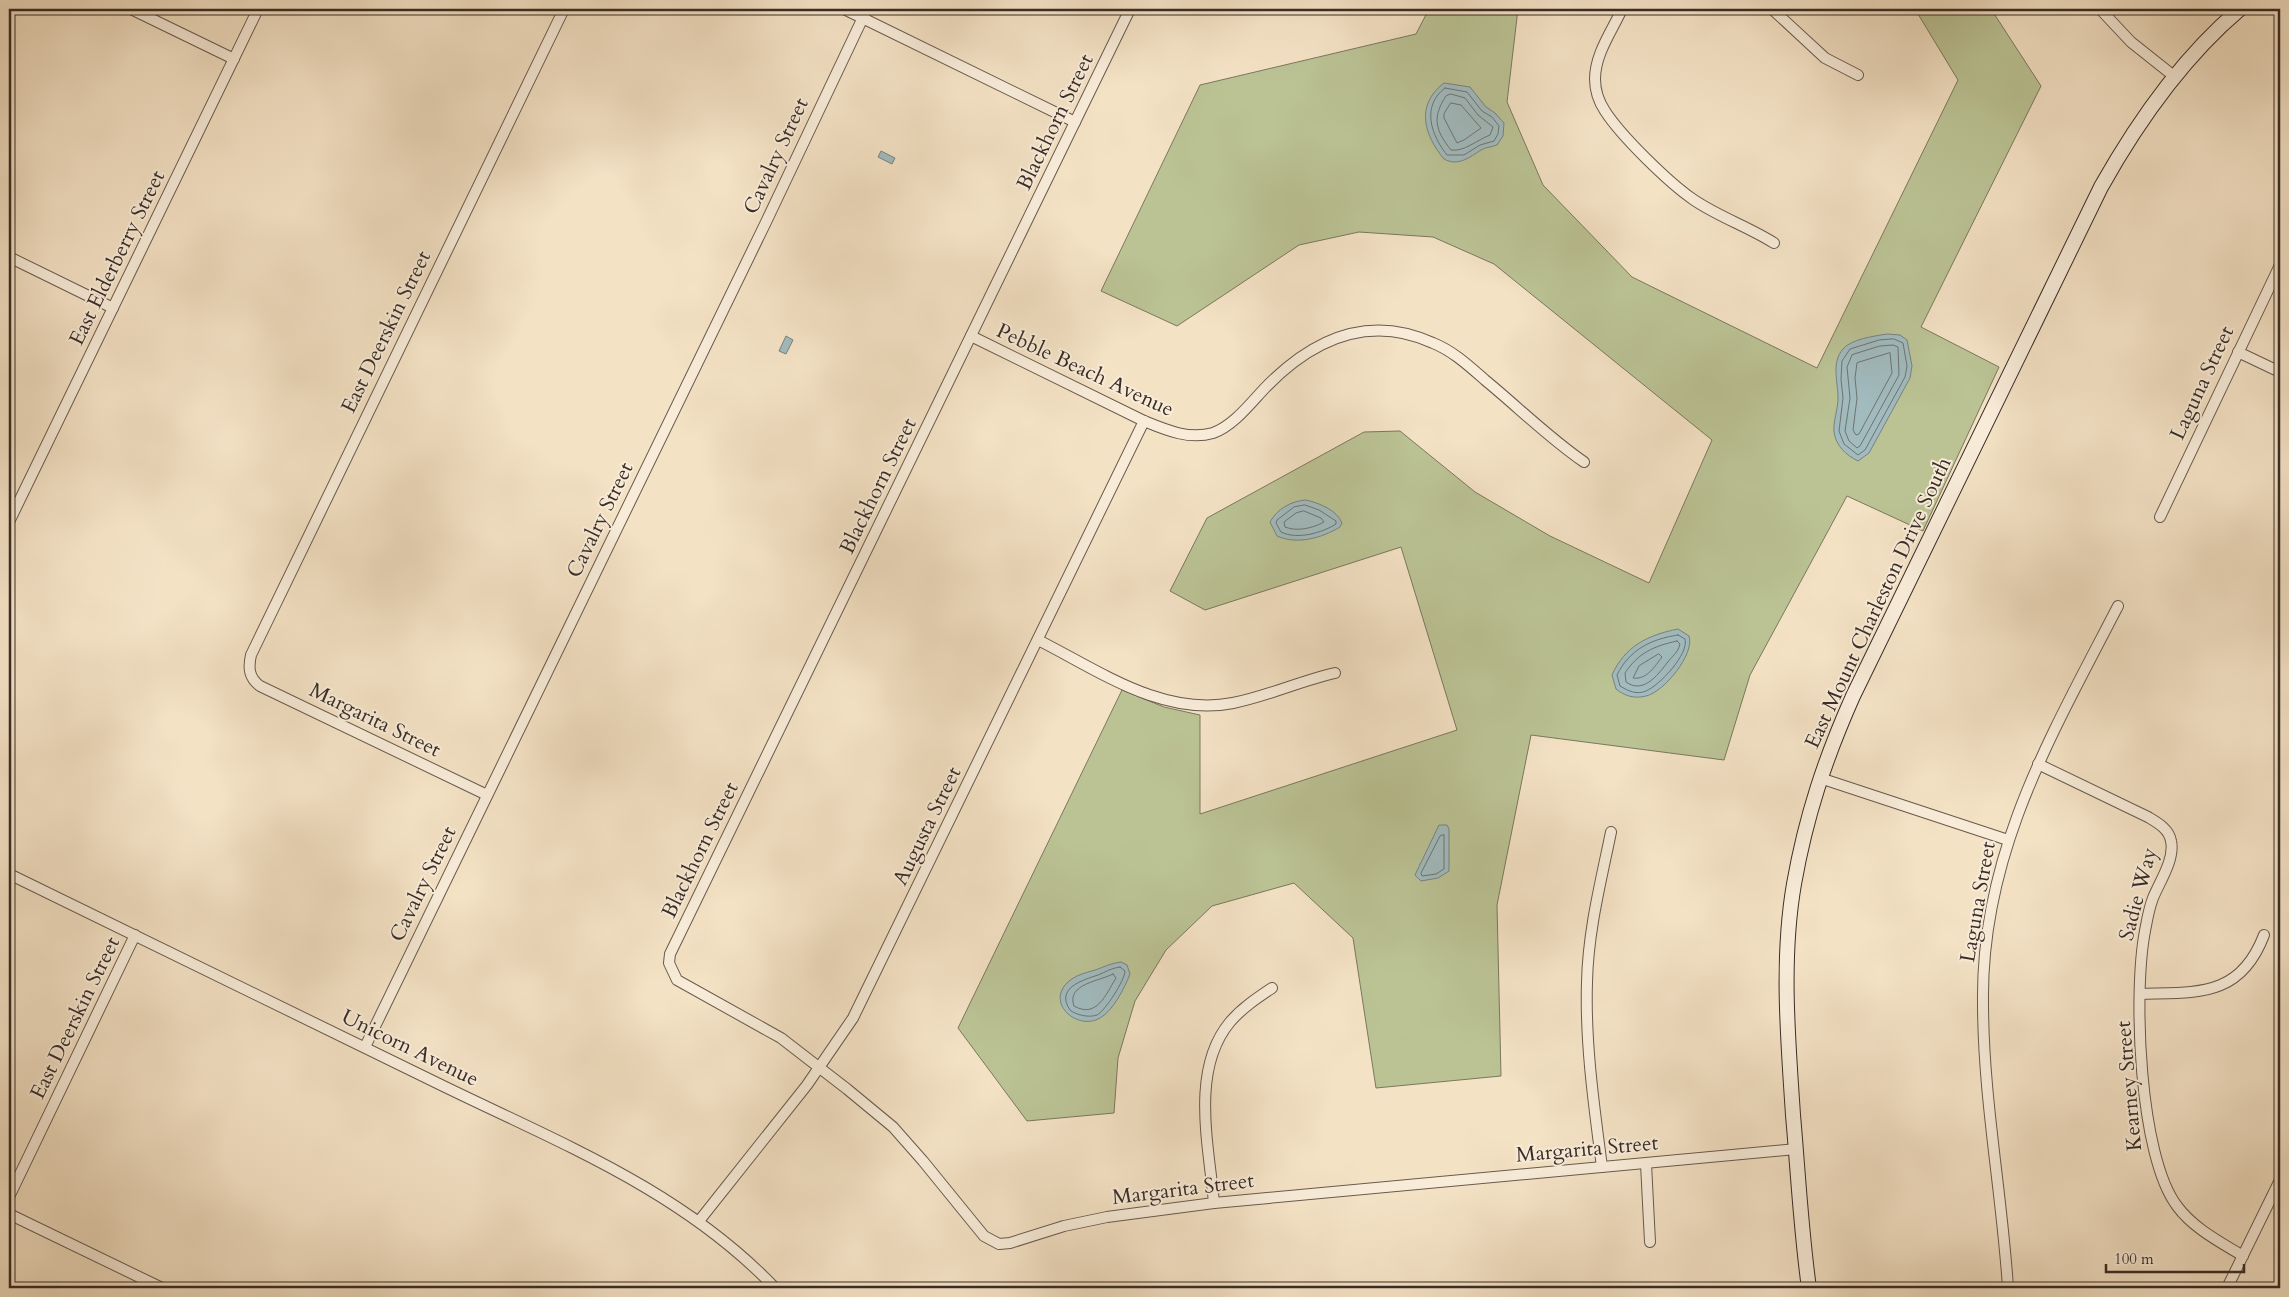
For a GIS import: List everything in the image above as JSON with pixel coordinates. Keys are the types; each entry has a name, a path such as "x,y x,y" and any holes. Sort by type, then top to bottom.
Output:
{"street":[{"path":"132,9 234,59"},
{"name":"East Elderberry Street","path":"9,522 258,9"},
{"name":"East Deerskin Street","path":"250,674 251,655 564,9"},
{"path":"844,9 864,13 1075,122"},
{"name":"Blackhorn Street","path":"677,980 669,963 670,954 1130,9"},
{"path":"1622,9 1596,65 1595,81 1597,95 1605,112 1662,172 1694,200 1774,243"},
{"path":"1772,9 1824,58 1858,76"},
{"path":"2100,9 2130,42 2175,77"},
{"name":"East Mount Charleston Drive South","path":"1809,1288 1789,1050 1789,934 1798,868 1820,778 1852,696 2101,186 2140,121 2175,77 2240,9"},
{"name":"Cavalry Street","path":"365,1047 767,220 864,13"},
{"path":"9,257 114,308"},
{"name":"Laguna Street","path":"2160,518 2280,265"},
{"name":"Pebble Beach Avenue","path":"971,336 1144,421 1184,434 1202,435 1224,427 1245,409 1280,372 1317,345 1336,336 1360,331 1387,331 1405,334 1433,342 1458,357 1584,462"},
{"path":"2238,352 2280,372"},
{"name":"Augusta Street","path":"699,1221 820,1067 853,1018 1144,421"},
{"name":"Laguna Street","path":"2008,1288 1984,1049 1982,1002 1987,931 1999,869 2008,840 2038,764 2118,606"},
{"path":"1038,640 1135,689 1179,704 1231,704 1270,694 1335,673"},
{"name":"Margarita Street","path":"250,674 260,686 487,795"},
{"name":"Sadie Way","path":"2038,764 2148,816 2163,826 2168,833 2171,841 2171,852 2153,900 2145,930 2140,994"},
{"path":"1820,778 2008,840"},
{"path":"1602,1167 1587,1025 1586,981 1592,929 1611,832"},
{"name":"Unicorn Avenue","path":"9,874 554,1137 642,1184 699,1221 733,1248 775,1288"},
{"name":"East Deerskin Street","path":"9,1197 136,936"},
{"path":"2140,994 2201,992 2213,989 2235,977 2247,967 2258,953 2264,936"},
{"name":"Margarita Street","path":"677,980 781,1038 820,1067 893,1128 923,1160 984,1236 999,1244 1010,1243 1064,1226 1106,1216 1214,1203 1796,1149"},
{"path":"1214,1203 1206,1116 1206,1082 1210,1060 1216,1045 1230,1023 1248,1004 1272,988"},
{"name":"Kearney Street","path":"2140,994 2141,1052 2149,1129 2156,1163 2166,1188 2187,1218 2243,1256"},
{"path":"1646,1164 1650,1242"},
{"path":"2227,1288 2280,1180"},
{"path":"9,1214 162,1288"}],"green space":[{"path":"1429,9 1518,9 1507,102 1543,185 1632,277 1817,368 1958,80 1918,14 1913,9 1991,9 2041,86 1921,327 1999,367 1923,531 1847,496 1750,675 1724,760 1531,735 1497,905 1501,1076 1376,1088 1353,938 1294,883 1212,906 1166,950 1135,1001 1118,1058 1114,1113 1027,1121 958,1028 1122,690 1164,707 1200,715 1200,814 1457,730 1401,547 1205,610 1170,591 1207,518 1364,432 1400,431 1475,492 1550,536 1649,583 1712,440 1494,264 1433,237 1359,232 1299,245 1177,326 1101,291 1200,85 1416,34"}],"water":[{"path":"1444,83 1470,87 1486,107 1504,123 1503,136 1497,145 1483,149 1459,162 1444,159 1431,140 1426,120 1426,110 1435,92"},
{"path":"881,151 895,158 892,164 878,157"},
{"path":"1887,334 1900,335 1907,340 1912,366 1910,378 1869,453 1858,461 1842,449 1835,437 1834,424 1838,398 1837,360 1843,349 1852,343 1864,338"},
{"path":"786,336 793,340 786,354 779,351"},
{"path":"1306,500 1322,505 1336,514 1342,523 1340,527 1309,539 1293,540 1277,536 1270,522 1276,513 1285,506"},
{"path":"1678,629 1689,636 1690,644 1683,662 1669,680 1653,693 1642,697 1630,696 1616,689 1612,675 1617,665 1631,649 1647,639"},
{"path":"1439,825 1447,825 1449,829 1449,871 1438,878 1421,881 1415,875"},
{"path":"1121,962 1127,965 1130,974 1118,998 1105,1015 1091,1021 1083,1021 1067,1013 1062,1007 1060,999 1061,991 1067,983 1080,975"}]}
